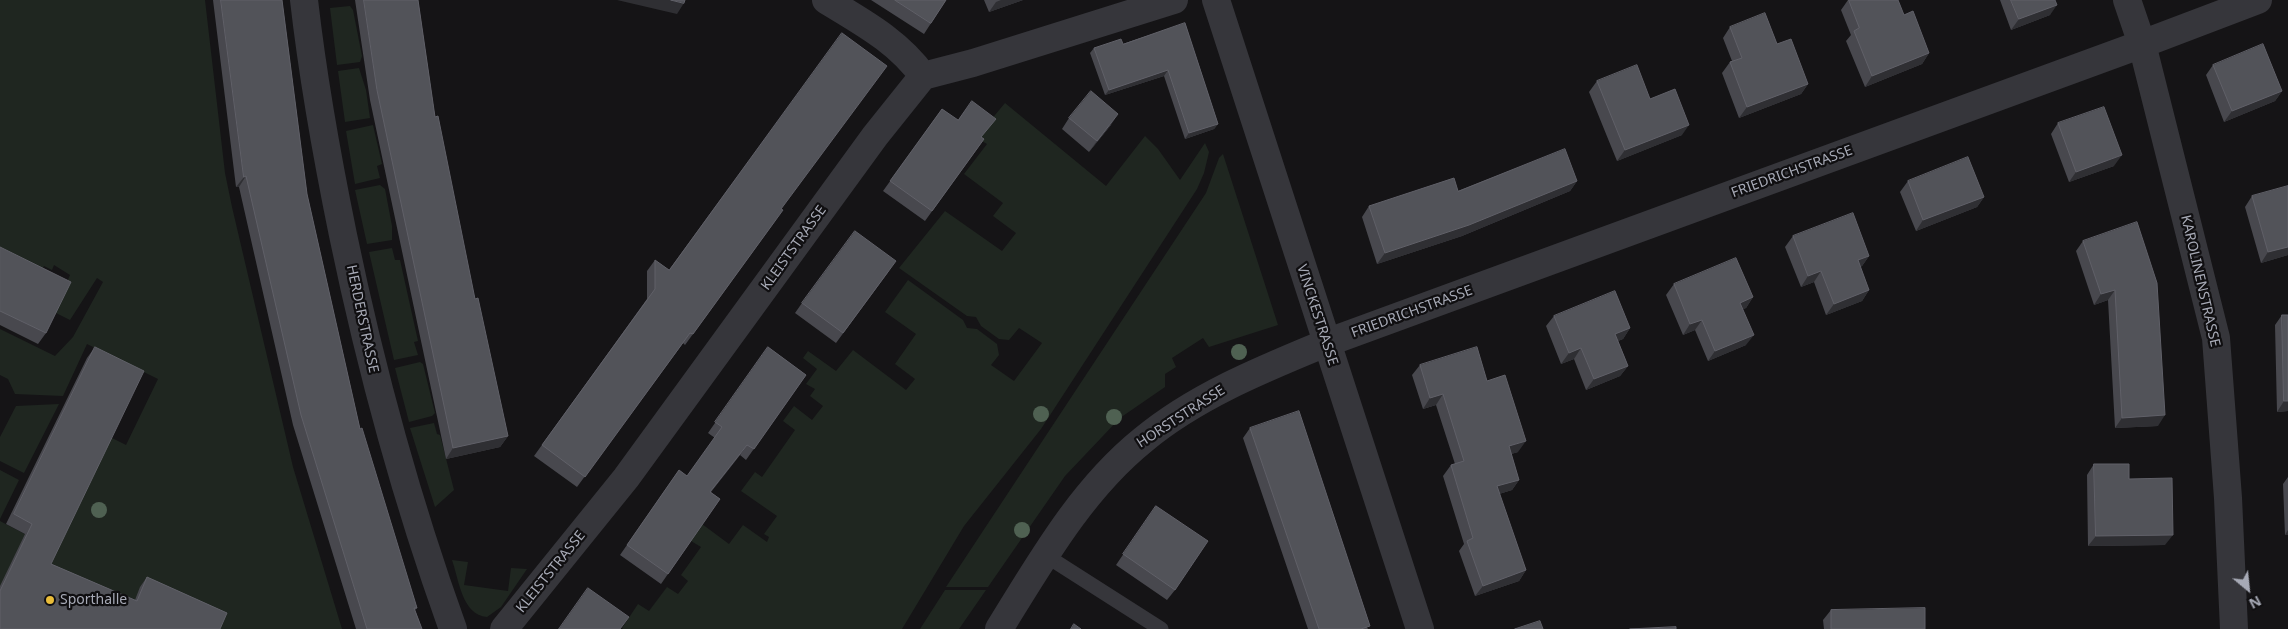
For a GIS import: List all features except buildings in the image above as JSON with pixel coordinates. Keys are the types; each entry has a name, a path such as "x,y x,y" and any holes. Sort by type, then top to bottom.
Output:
{"street":[{"name":"HERDERSTRASSE","path":"304,0 329,164 371,363 408,495 453,629"},
{"path":"826,0 891,41 911,60 923,76 983,60 1174,0"},
{"name":"VINCKESTRASSE","path":"1216,0 1420,629"},
{"name":"KAROLINENSTRASSE","path":"2127,0 2142,44 2216,338 2228,498 2234,629"},
{"name":"FRIEDRICHSTRASSE","path":"1326,343 2258,0"},
{"name":"KLEISTSTRASSE","path":"504,629 626,478 875,136 923,76"},
{"name":"HORSTSTRASSE","path":"999,629 1045,555 1090,493 1142,440 1209,397 1245,377 1326,343"}],"lane":[{"path":"1045,555 1160,629"}],"shaded area":[{"path":"0,0 205,0 225,173 232,207 293,467 342,629 217,629 0,587 0,521 55,550 110,437 126,445 158,379 87,344 63,396 15,394 8,379 0,375 0,329 55,356 73,337 103,282 97,278 70,320 54,312 70,275 54,265 52,270 44,266 37,280 0,262"},
{"path":"350,6 353,10 362,56 360,62 337,65 330,8"},
{"path":"359,68 366,90 370,118 345,122 338,71"},
{"path":"1005,103 1106,186 1145,136 1158,149 1180,180 1205,143 1209,152 1204,173 1197,189 1041,429 964,526 902,629 623,629 638,604 649,611 667,587 678,594 688,581 681,575 701,547 691,541 702,524 729,544 743,525 767,542 769,537 764,534 777,516 741,491 755,472 762,477 795,430 783,421 794,406 812,420 823,406 810,396 815,389 806,384 817,369 803,358 808,351 836,371 853,350 906,390 915,379 895,364 916,334 885,312 908,280 963,320 967,328 977,329 997,344 999,355 991,365 1014,381 1042,343 1019,328 1009,340 999,339 981,326 976,317 967,316 899,268 945,211 1002,251 1016,233 993,216 1003,203 964,174 987,144 980,140 985,127"},
{"path":"373,125 382,164 377,166 380,178 355,184 346,131"},
{"path":"1223,154 1278,325 1209,347 1203,338 1172,358 1176,367 1165,374 1165,387 1120,418 1065,476 988,587 946,587 1206,193 1219,158"},
{"path":"380,185 385,189 392,226 392,240 367,244 355,190"},
{"path":"392,248 395,260 400,260 418,341 414,342 418,355 394,360 369,252"},
{"path":"420,362 423,364 435,413 432,416 409,422 395,368"},
{"path":"59,404 24,473 0,461 0,437 16,406"},
{"path":"434,423 437,434 440,435 454,490 435,507 410,428"},
{"path":"0,470 19,480 0,519"},
{"path":"452,560 468,562 464,585 508,591 511,568 527,569 501,607 487,617 479,615 467,603"},
{"path":"945,590 986,590 959,629 920,629"}],"place":[{"name":"Sporthalle","path":"50,600"}]}
